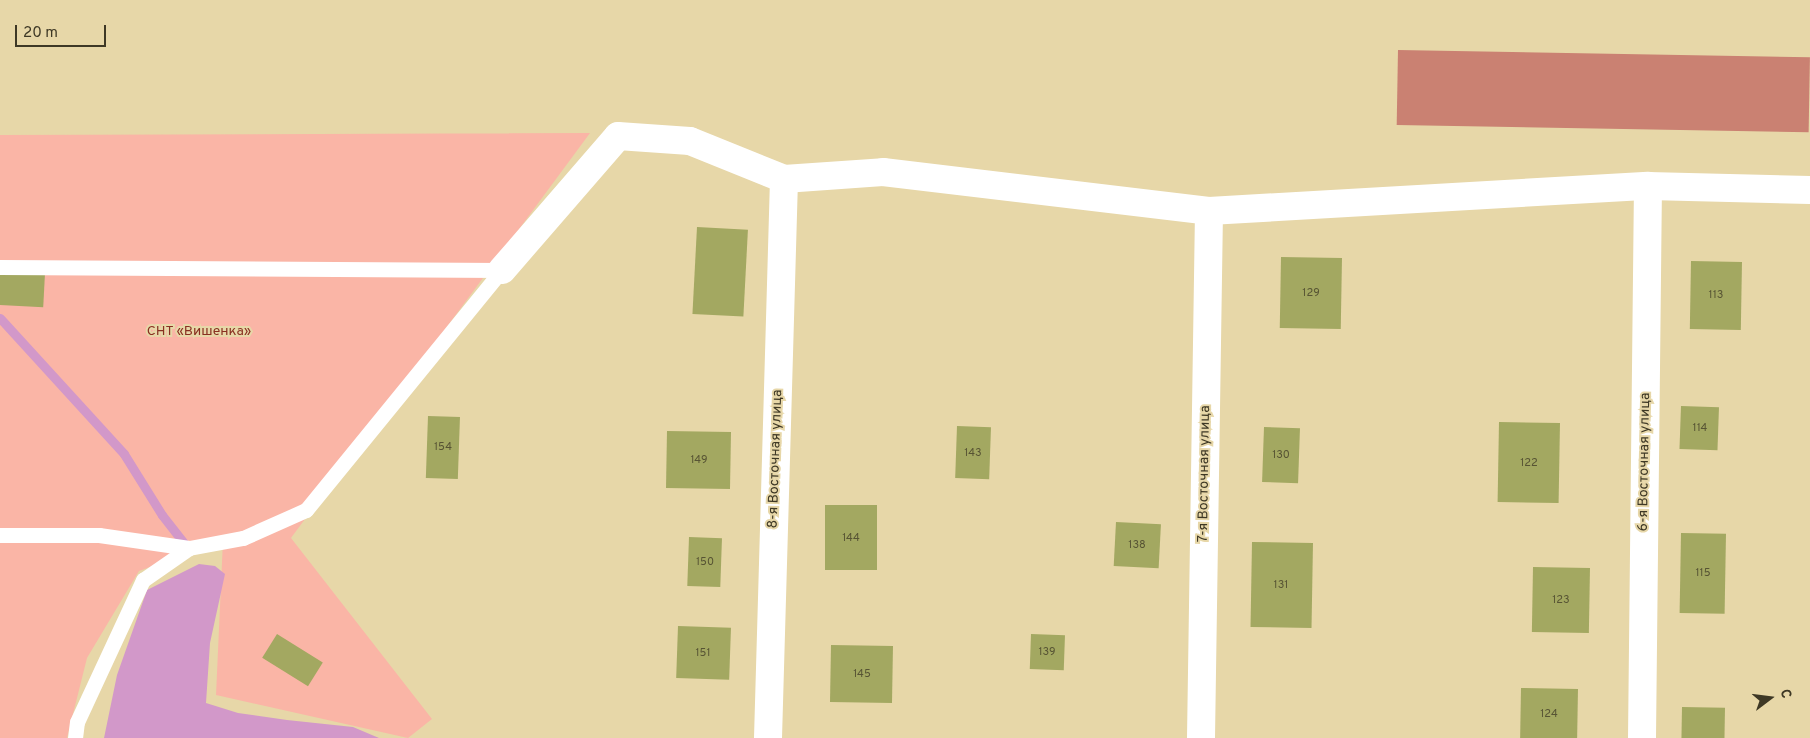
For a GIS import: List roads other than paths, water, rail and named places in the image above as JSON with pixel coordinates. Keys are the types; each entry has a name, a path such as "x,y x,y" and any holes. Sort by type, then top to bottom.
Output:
{"street":[{"path":"502,270 618,136 690,142 784,179 883,172 1209,211 1648,186 1810,190"},
{"name":"8-я Восточная улица","path":"768,738 784,179"},
{"name":"6-я Восточная улица","path":"1642,738 1648,186"},
{"name":"7-я Восточная улица","path":"1201,738 1209,211"}],"lane":[{"path":"0,268 502,270"},
{"path":"0,535 99,535 189,548 243,538 306,510 502,270"},
{"path":"75,738 77,722 143,580 189,548"}],"waterway":[{"path":"0,318 124,454 162,515 184,543"}],"park label":[{"name":"СНТ «Вишенка»","path":"199,332"}]}
